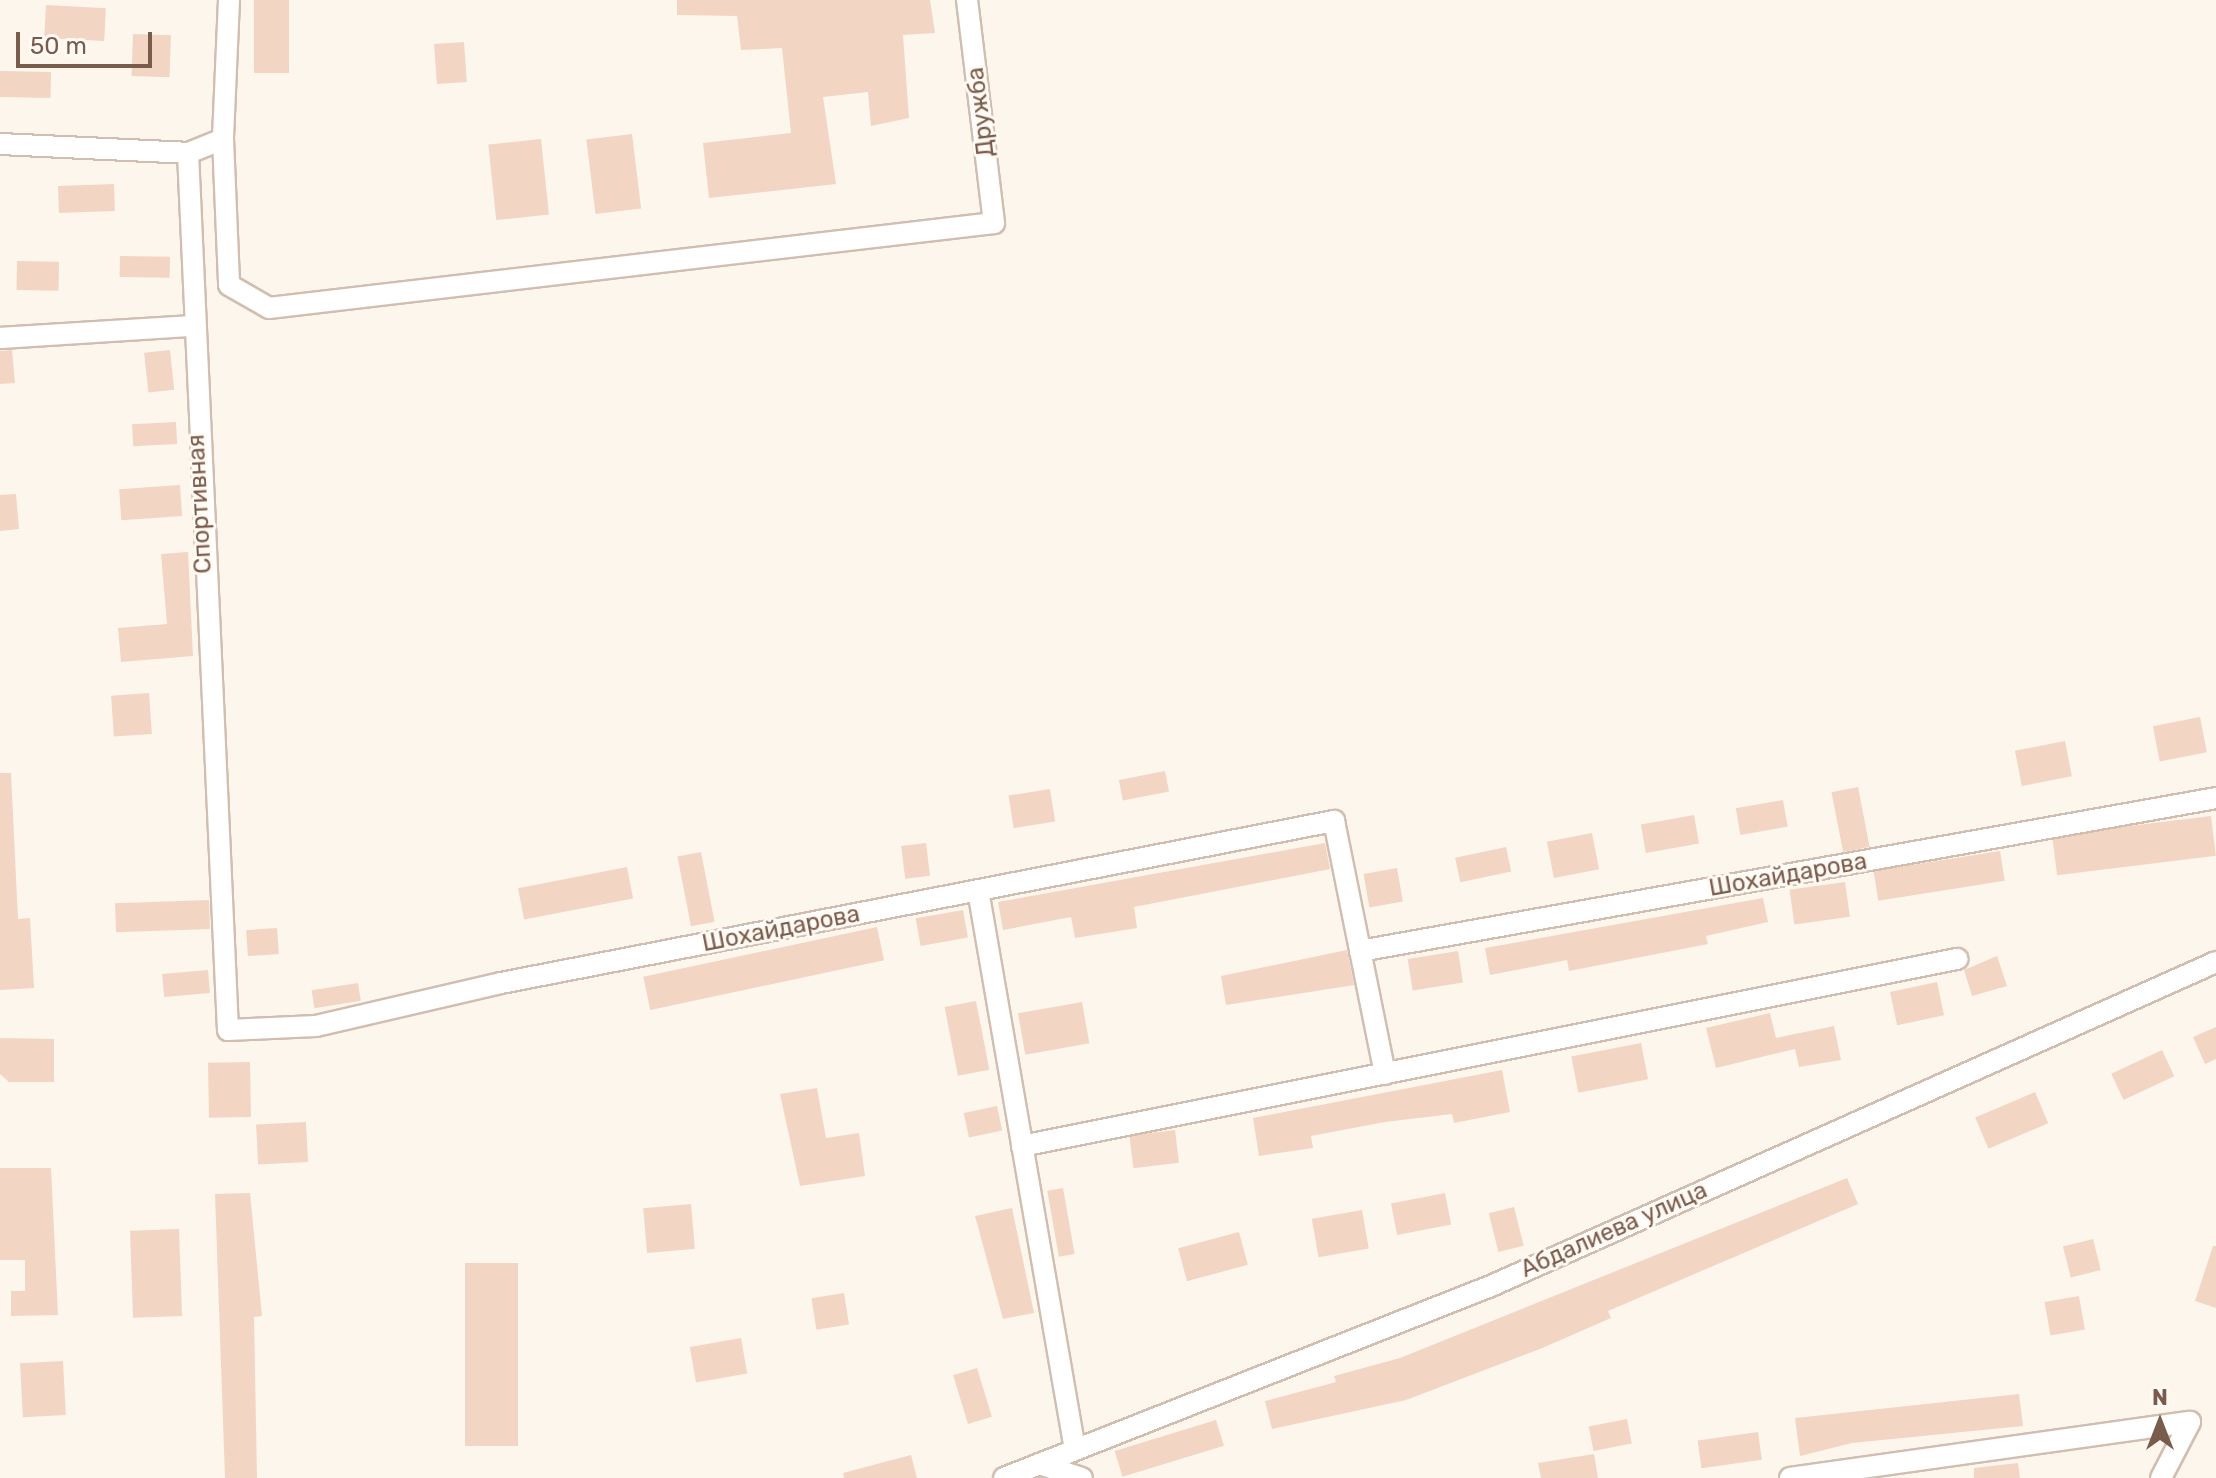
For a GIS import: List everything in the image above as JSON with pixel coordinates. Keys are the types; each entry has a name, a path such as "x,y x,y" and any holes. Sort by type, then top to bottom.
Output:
{"street":[{"path":"0,144 188,153 223,139 229,0"},
{"name":"Дружба","path":"223,139 229,285 269,308 994,223 967,0"},
{"name":"Спортивная","path":"188,153 191,326 228,1030"},
{"path":"0,338 191,326"},
{"name":"Шохайдарова","path":"228,1030 316,1026 978,890 1334,821 1360,951 2216,798"},
{"path":"978,890 1075,1450"},
{"path":"1360,951 1385,1074"},
{"path":"1022,1146 1957,959"},
{"name":"Абдалиева улица","path":"1004,1478 1491,1286 2216,962"},
{"path":"1790,1478 2190,1422 2161,1478"},
{"path":"1039,1464 1072,1476"}],"building":[{"path":"254,0 289,0 289,73 254,73"},
{"path":"677,0 930,0 935,33 903,35 909,118 871,126 868,92 823,97 836,184 709,198 703,143 791,133 782,48 741,50 737,16 677,15"},
{"path":"46,5 106,8 104,41 44,38"},
{"path":"133,34 171,35 170,77 132,76"},
{"path":"464,42 467,82 437,84 434,44"},
{"path":"0,71 51,72 51,98 0,97"},
{"path":"632,134 641,208 595,214 586,140"},
{"path":"541,139 549,215 496,220 488,145"},
{"path":"114,184 115,211 59,213 58,186"},
{"path":"120,256 170,257 170,278 120,277"},
{"path":"17,261 59,262 58,291 16,290"},
{"path":"12,350 15,383 0,384 0,351"},
{"path":"170,350 174,390 148,392 144,353"},
{"path":"176,422 177,444 133,446 132,424"},
{"path":"180,485 182,516 121,520 119,489"},
{"path":"16,494 19,529 0,531 0,495"},
{"path":"188,552 193,656 121,662 118,628 167,624 161,554"},
{"path":"149,693 152,734 114,737 111,696"},
{"path":"2200,717 2207,752 2160,761 2153,726"},
{"path":"2065,741 2072,776 2022,786 2015,751"},
{"path":"1165,771 1169,792 1123,801 1119,780"},
{"path":"0,773 11,773 18,919 30,918 34,988 0,990"},
{"path":"1858,787 1870,847 1843,852 1831,792"},
{"path":"1050,789 1055,822 1014,828 1009,796"},
{"path":"1783,800 1788,827 1740,835 1736,808"},
{"path":"1694,815 1699,844 1646,853 1641,824"},
{"path":"2211,816 2216,856 2057,875 2052,835"},
{"path":"1592,833 1599,869 1554,878 1547,842"},
{"path":"926,843 930,876 905,879 901,846"},
{"path":"1325,843 1330,869 1134,907 1137,928 1075,938 1071,917 1003,930 998,902"},
{"path":"1506,847 1511,871 1460,882 1455,858"},
{"path":"2000,851 2005,881 1878,901 1874,871"},
{"path":"701,852 715,922 691,926 677,857"},
{"path":"627,867 633,898 524,920 518,888"},
{"path":"1397,868 1403,901 1369,907 1364,874"},
{"path":"1845,882 1850,917 1794,924 1790,890"},
{"path":"1763,898 1768,922 1706,936 1708,944 1569,971 1567,960 1490,975 1485,948"},
{"path":"209,900 210,929 116,932 115,903"},
{"path":"963,910 968,938 921,946 916,918"},
{"path":"877,927 884,960 650,1010 643,977"},
{"path":"277,928 279,954 248,956 246,930"},
{"path":"1347,950 1354,985 1226,1005 1221,976"},
{"path":"1458,951 1463,983 1413,991 1408,959"},
{"path":"1997,956 2007,986 1972,996 1964,970"},
{"path":"208,970 210,993 164,997 162,974"},
{"path":"1937,982 1944,1015 1897,1025 1890,992"},
{"path":"358,983 361,1001 314,1008 312,990"},
{"path":"976,1001 989,1070 958,1076 945,1007"},
{"path":"1082,1002 1089,1043 1025,1055 1018,1013"},
{"path":"1770,1013 1776,1038 1834,1026 1841,1060 1799,1067 1795,1049 1716,1068 1706,1028"},
{"path":"2216,1027 2216,1059 2205,1064 2193,1037"},
{"path":"0,1038 54,1039 54,1082 9,1082 0,1074"},
{"path":"1641,1043 1648,1079 1578,1093 1571,1057"},
{"path":"2162,1050 2174,1076 2124,1100 2111,1074"},
{"path":"250,1062 251,1117 209,1118 208,1063"},
{"path":"1502,1070 1510,1112 1454,1123 1452,1114 1385,1122 1311,1136 1313,1148 1259,1156 1253,1118"},
{"path":"817,1088 826,1138 859,1133 865,1176 800,1186 780,1094"},
{"path":"2035,1092 2048,1123 1988,1149 1975,1117"},
{"path":"997,1106 1002,1130 969,1138 964,1113"},
{"path":"306,1122 308,1162 258,1165 256,1125"},
{"path":"1175,1130 1179,1163 1133,1168 1129,1136"},
{"path":"0,1168 51,1168 58,1315 11,1316 11,1291 25,1291 25,1260 0,1260"},
{"path":"1847,1178 1858,1204 1608,1311 1611,1318 1540,1349 1406,1400 1272,1429 1265,1401 1336,1382 1334,1376 1400,1358"},
{"path":"1063,1188 1075,1254 1059,1257 1047,1191"},
{"path":"250,1193 262,1316 254,1317 257,1478 225,1478 215,1194"},
{"path":"1445,1193 1451,1224 1397,1235 1391,1203"},
{"path":"691,1204 695,1249 647,1253 643,1208"},
{"path":"1514,1207 1524,1246 1498,1252 1489,1213"},
{"path":"1012,1208 1034,1313 1003,1319 975,1216"},
{"path":"1362,1210 1369,1248 1319,1257 1312,1219"},
{"path":"179,1229 182,1316 133,1318 130,1231"},
{"path":"1239,1232 1248,1265 1187,1281 1178,1248"},
{"path":"2093,1239 2101,1270 2071,1278 2063,1246"},
{"path":"2213,1246 2216,1246 2216,1308 2195,1301"},
{"path":"465,1263 518,1263 518,1446 465,1446"},
{"path":"844,1293 849,1325 816,1330 811,1298"},
{"path":"2079,1296 2085,1329 2050,1336 2045,1302"},
{"path":"741,1338 747,1373 696,1382 690,1347"},
{"path":"63,1361 66,1415 23,1417 20,1363"},
{"path":"977,1368 992,1417 968,1424 953,1375"},
{"path":"2019,1394 2023,1426 1852,1443 1800,1456 1795,1418"},
{"path":"1627,1419 1632,1444 1593,1451 1589,1426"},
{"path":"1216,1420 1224,1446 1123,1477 1115,1451"},
{"path":"1758,1432 1762,1460 1701,1468 1698,1440"},
{"path":"1594,1454 1598,1478 1541,1478 1538,1463"},
{"path":"911,1455 917,1478 844,1478 843,1473"},
{"path":"2018,1463 2020,1478 1974,1478 1974,1468"}]}
